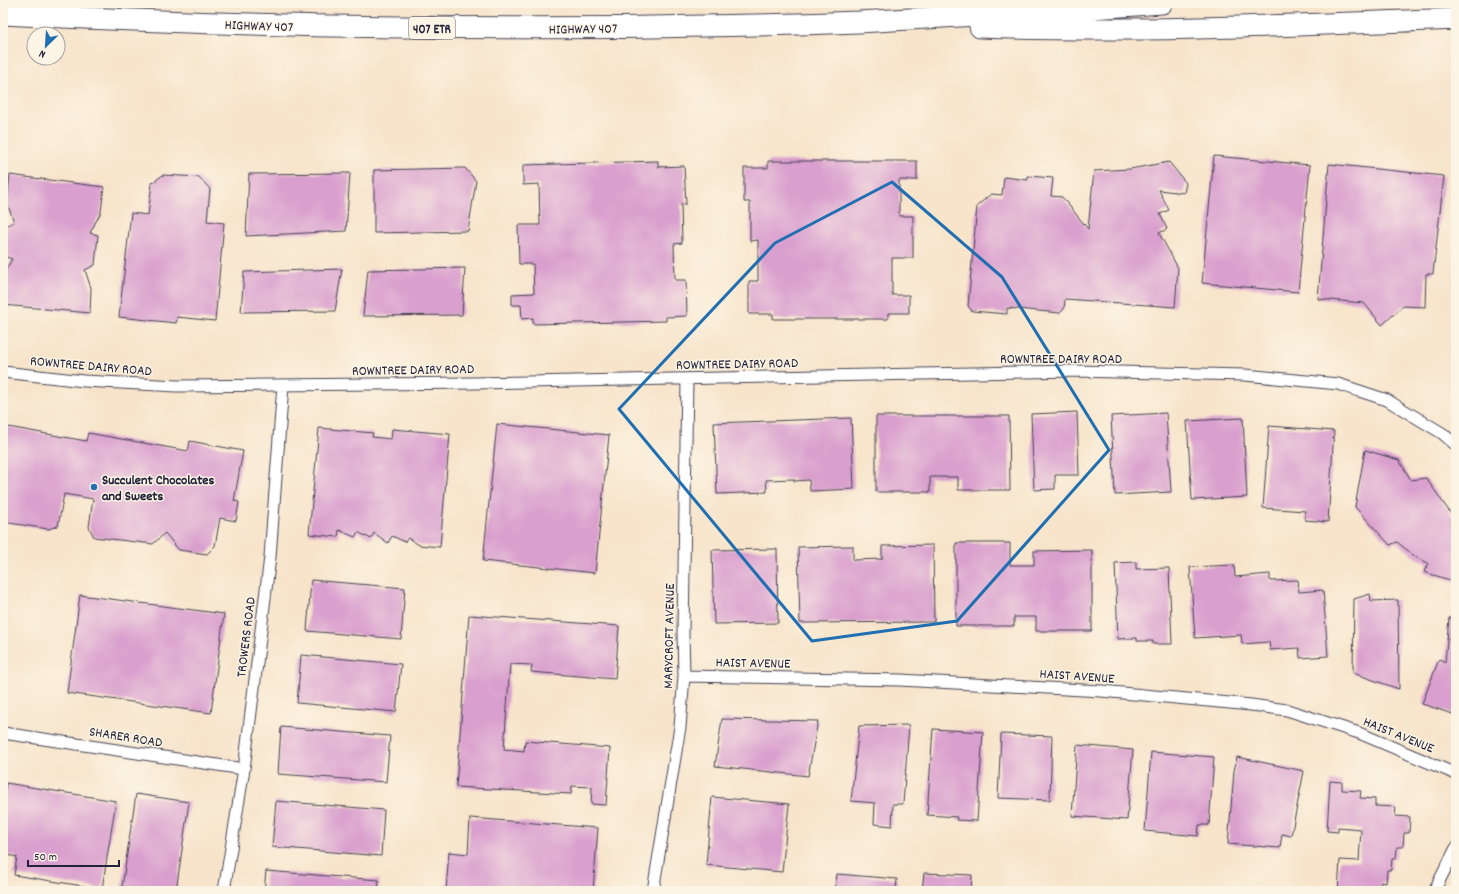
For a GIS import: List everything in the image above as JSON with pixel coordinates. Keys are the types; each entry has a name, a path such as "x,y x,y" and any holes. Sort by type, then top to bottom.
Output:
{"highway":[{"name":"HIGHWAY 407","path":"3,14 134,21 457,29 861,22 1162,3"},
{"path":"861,22 1066,29 1212,27 1456,19"}],"street":[{"name":"ROWNTREE DAIRY ROAD","path":"3,372 84,381 177,386 687,380 1074,372 1245,376 1338,384 1387,400 1442,433 1456,445"},
{"name":"MARYCROFT AVENUE","path":"653,891 680,727 684,676 683,633 687,380"},
{"name":"TROWERS ROAD","path":"224,891 244,769 270,557 283,385"},
{"name":"HAIST AVENUE","path":"684,676 900,680 1102,691 1251,705 1287,710 1359,733 1456,774"},
{"name":"SHARER ROAD","path":"3,733 244,769"},
{"path":"1434,891 1456,848"}],"highlighted area":[{"path":"892,182 1002,277 1109,450 957,621 812,641 619,409 775,243"}],"building":[{"path":"1214,156 1310,165 1298,292 1202,283"},
{"path":"658,161 658,167 684,166 686,204 681,204 682,243 674,244 675,280 686,280 687,316 666,317 666,321 533,324 533,318 522,319 521,305 512,305 512,294 534,293 533,264 519,264 518,225 540,225 539,184 523,185 523,165"},
{"path":"768,161 917,161 917,180 899,180 899,216 913,216 913,258 892,258 892,295 909,295 909,313 888,313 888,319 773,319 773,314 749,314 749,281 758,281 758,240 750,241 750,202 744,202 744,168 768,168"},
{"path":"1169,162 1186,183 1184,193 1159,190 1169,210 1160,214 1167,229 1159,233 1178,268 1175,307 1065,299 1064,309 1060,313 1007,308 1007,314 972,311 968,306 977,206 991,194 1002,195 1004,177 1028,180 1028,176 1053,178 1051,196 1062,197 1088,229 1094,171 1130,169"},
{"path":"1329,164 1444,176 1433,274 1426,274 1425,307 1403,306 1382,325 1364,303 1318,299"},
{"path":"465,168 476,181 468,231 374,233 374,170"},
{"path":"350,173 346,231 246,236 249,174"},
{"path":"10,175 104,187 101,212 90,233 98,235 95,265 85,270 91,288 90,313 3,305 3,275 12,259 3,256 3,227 14,222 7,203"},
{"path":"163,175 199,177 210,189 207,221 224,223 215,321 177,317 176,323 119,317 131,213 148,215 152,183"},
{"path":"465,268 462,315 363,316 368,270"},
{"path":"342,269 335,311 241,312 244,272"},
{"path":"1077,412 1079,475 1055,475 1055,489 1034,490 1031,414"},
{"path":"1166,413 1171,492 1115,495 1111,416"},
{"path":"876,416 1009,416 1010,490 958,490 958,477 930,477 930,492 876,492"},
{"path":"851,418 854,489 810,491 809,480 766,480 767,492 717,494 714,423"},
{"path":"1243,418 1247,497 1192,500 1187,421"},
{"path":"497,424 609,435 595,573 483,561"},
{"path":"3,426 86,441 88,433 188,451 190,441 243,451 234,501 239,502 236,521 220,518 215,546 207,554 179,550 165,533 153,544 94,537 89,527 93,499 64,494 58,526 48,529 3,522"},
{"path":"1269,426 1334,431 1328,522 1305,520 1305,511 1263,508"},
{"path":"319,428 373,433 372,437 391,439 392,429 450,434 440,547 419,545 408,538 405,542 392,536 388,543 374,533 371,539 358,532 355,537 339,530 338,537 309,534"},
{"path":"1365,450 1399,460 1411,480 1426,478 1456,521 1456,582 1424,572 1428,563 1417,558 1397,542 1390,545 1355,507"},
{"path":"956,543 1010,543 1010,565 1034,565 1034,551 1092,550 1092,631 1036,631 1036,617 1014,617 1014,626 956,626"},
{"path":"933,545 934,622 800,623 798,547 853,546 853,560 882,559 882,546"},
{"path":"777,549 778,623 714,624 712,550"},
{"path":"1136,562 1136,569 1169,568 1172,644 1153,644 1153,641 1137,641 1137,638 1118,639 1115,563"},
{"path":"1234,565 1235,577 1270,574 1270,581 1298,580 1299,592 1323,590 1328,656 1300,658 1299,648 1270,650 1269,642 1242,644 1241,635 1195,638 1190,567"},
{"path":"311,580 405,588 401,639 307,631"},
{"path":"1370,594 1371,601 1398,600 1399,689 1353,673 1354,599"},
{"path":"80,595 224,614 211,713 67,693"},
{"path":"469,615 619,626 615,679 531,672 532,665 510,664 504,749 524,751 525,741 610,748 606,805 591,804 592,787 572,786 571,794 456,787"},
{"path":"1449,618 1456,618 1456,715 1422,704 1439,659 1445,662"},
{"path":"301,655 401,664 396,712 297,703"},
{"path":"722,719 818,721 808,776 715,766"},
{"path":"909,725 903,804 893,804 892,826 874,824 875,803 851,801 859,726"},
{"path":"281,727 390,736 386,782 278,774"},
{"path":"933,729 983,732 977,821 956,820 957,817 927,815"},
{"path":"1001,734 1052,736 1050,800 998,798"},
{"path":"1077,745 1133,750 1127,820 1072,816"},
{"path":"1151,752 1214,757 1209,825 1199,825 1198,836 1145,831"},
{"path":"1237,757 1304,771 1291,836 1282,834 1280,848 1228,844 1234,771"},
{"path":"1330,781 1342,782 1342,790 1361,791 1360,798 1375,799 1375,806 1396,807 1395,816 1410,817 1409,833 1404,833 1403,847 1397,847 1396,859 1392,859 1391,870 1387,870 1386,883 1381,882 1380,891 1338,891 1340,860 1359,861 1361,829 1338,827 1338,832 1327,831"},
{"path":"6,783 116,801 102,889 14,875 17,857 3,854 3,804"},
{"path":"136,794 189,802 176,891 150,891 122,887"},
{"path":"712,797 789,804 782,872 706,865"},
{"path":"276,801 384,810 381,856 272,847"},
{"path":"470,818 598,828 593,891 446,891 449,852 468,854"},
{"path":"266,871 379,880 378,891 264,891"},
{"path":"924,873 972,875 971,891 922,891"},
{"path":"837,874 897,879 896,891 835,891"}],"place":[{"name":"Succulent Chocolates and Sweets","path":"94,487"}]}
